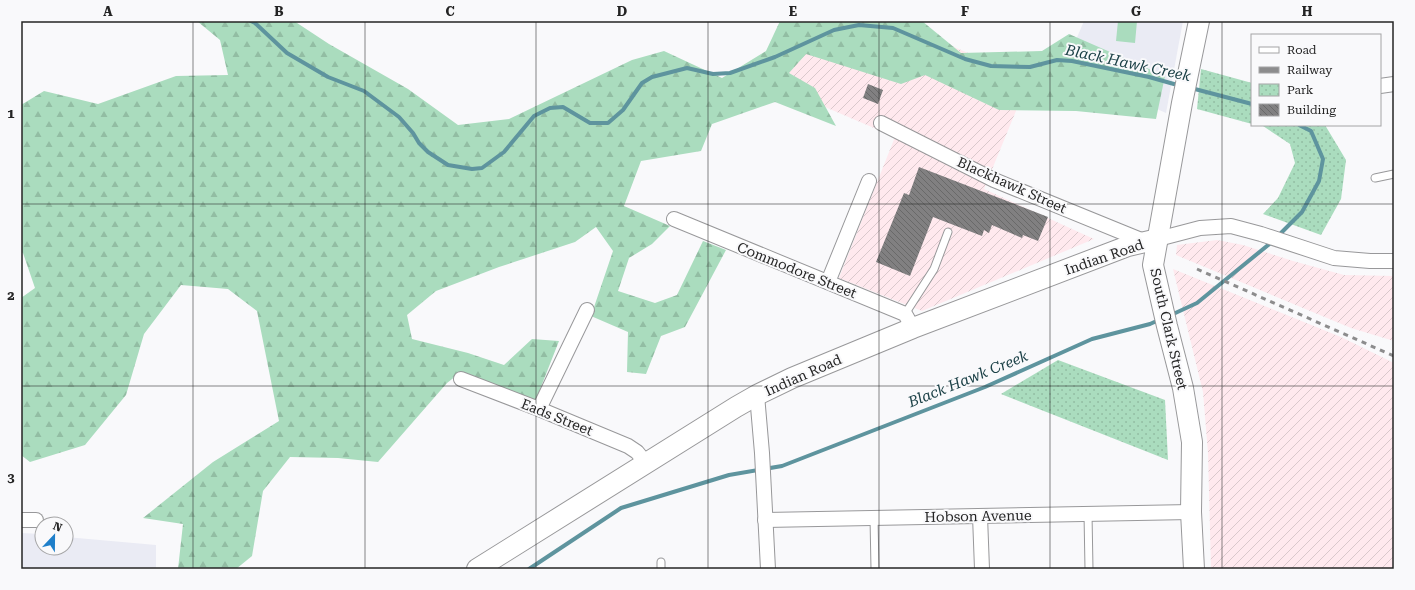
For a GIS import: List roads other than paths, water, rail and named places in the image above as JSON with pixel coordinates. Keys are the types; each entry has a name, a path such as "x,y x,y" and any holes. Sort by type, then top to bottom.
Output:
{"street":[{"name":"South Clark Street","path":"1194,569 1192,442 1183,388 1153,265 1152,240 1199,21"},
{"path":"1381,86 1394,84"},
{"name":"Blackhawk Street","path":"881,123 994,180 1152,240"},
{"path":"828,282 869,181"},
{"name":"Commodore Street","path":"674,219 828,282 909,321"},
{"path":"1152,240 1200,228 1231,226 1261,234 1334,258 1394,261"},
{"name":"Indian Road","path":"477,569 757,395 909,321 1128,246 1152,240"},
{"path":"539,409 587,310"},
{"name":"Eads Street","path":"461,379 539,409 628,446 637,452 646,463"},
{"path":"757,395 762,453 768,569"},
{"name":"Hobson Avenue","path":"765,520 1192,512"},
{"path":"980,516 982,569"},
{"path":"21,520 34,520"}],"lane":[{"path":"1375,178 1394,174"},
{"path":"909,321 934,269 948,232"},
{"path":"1088,514 1089,569"},
{"path":"874,518 875,569"}],"waterway":[{"name":"Black Hawk Creek","path":"251,21 287,53 328,77 364,91 399,117 428,152 448,165 472,169 482,168 504,152 534,116 550,108 563,107 590,123 608,123 623,110 642,83 652,77 687,68 713,74 730,73 775,57 834,30 859,25 893,28 965,59 991,66 1030,67 1057,60 1072,61 1149,77 1181,86"},
{"name":"Black Hawk Creek","path":"1191,88 1251,104"},
{"name":"Black Hawk Creek","path":"1278,236 1302,212 1319,181 1323,159 1311,131 1301,126"},
{"name":"Black Hawk Creek","path":"1171,315 1197,303 1273,241"},
{"name":"Black Hawk Creek","path":"529,569 621,508 729,475 782,466 985,387 1092,339 1150,324 1161,319"}],"railway":[{"path":"1197,269 1394,356"}]}
